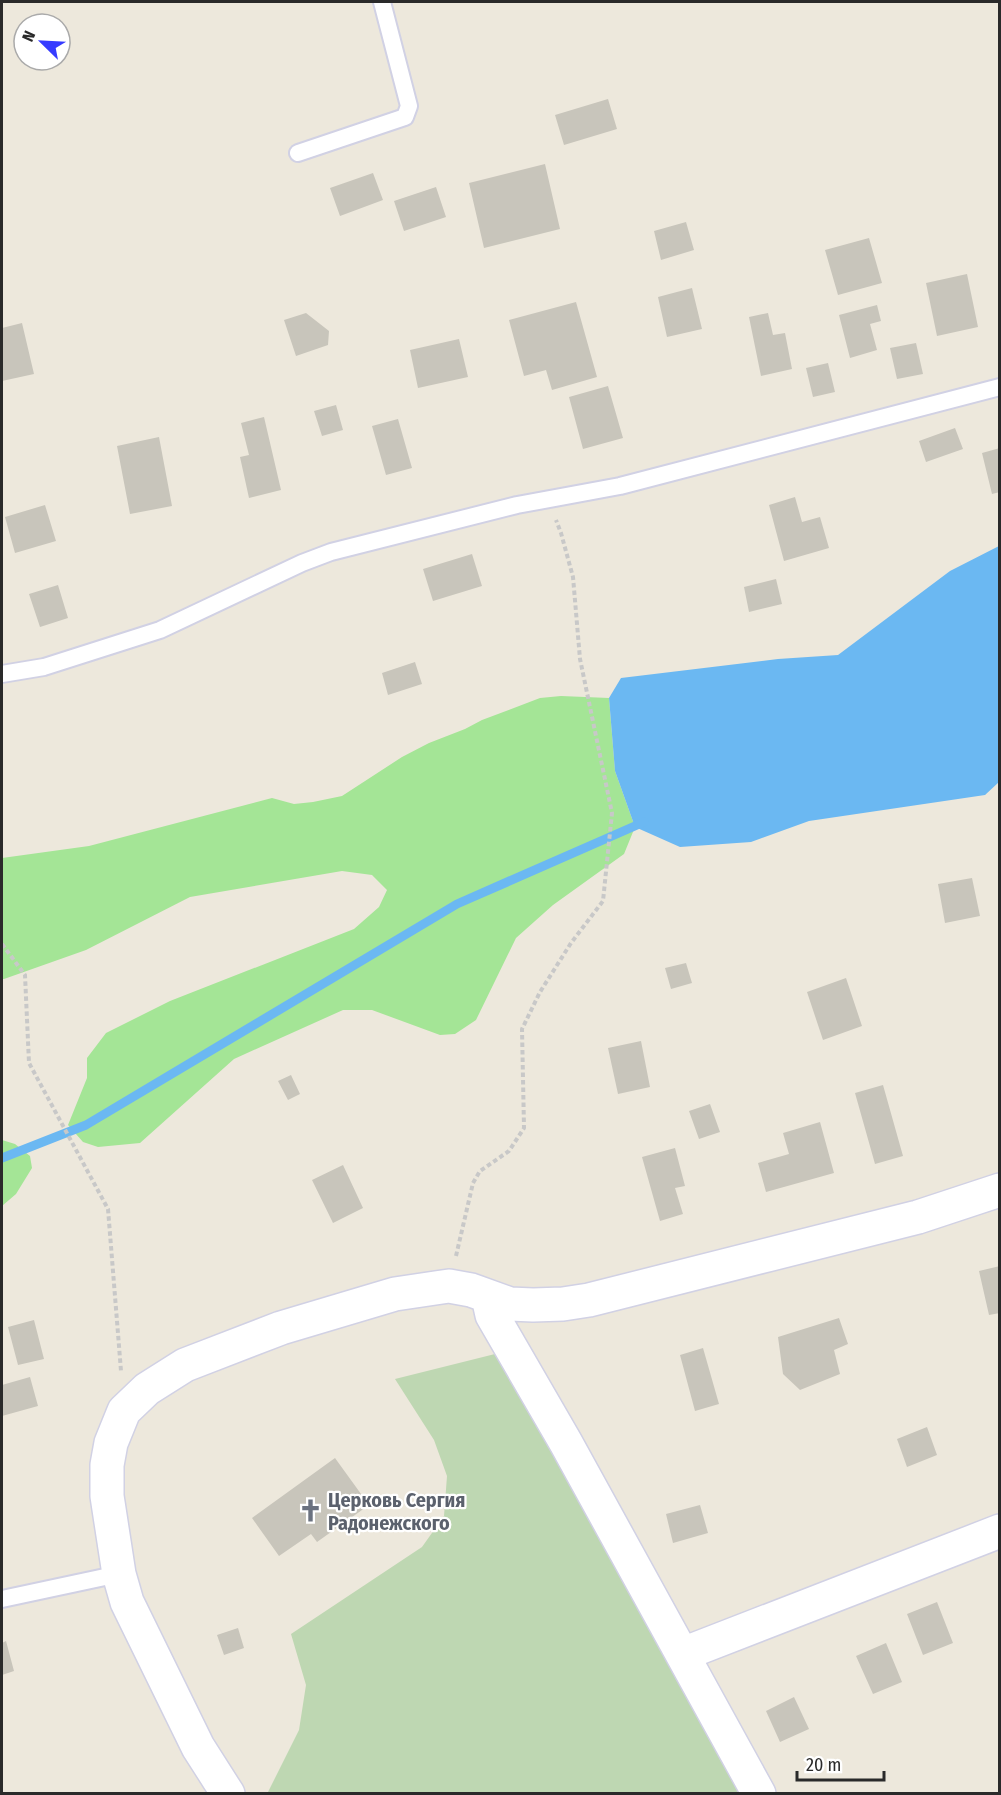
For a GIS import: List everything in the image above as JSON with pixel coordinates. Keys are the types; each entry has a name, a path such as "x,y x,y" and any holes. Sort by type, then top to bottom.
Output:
{"street":[{"path":"228,1794 198,1747 127,1602 118,1574 107,1496 107,1465 111,1443 124,1411 147,1389 186,1365 281,1328 395,1294 449,1286 471,1290 510,1304 563,1304 589,1300 918,1217 999,1190"},
{"path":"488,1297 492,1315 566,1443 759,1794"},
{"path":"683,1654 999,1531"}],"lane":[{"path":"298,153 405,117 409,106 382,2"},
{"path":"2,674 44,667 160,630 302,563 331,552 517,505 630,484 999,387"},
{"path":"2,1599 118,1574"}],"path":[{"path":"449,1286 473,1183 480,1171 509,1151 524,1128 522,1029 540,992 571,943 603,901 612,813 580,659 573,578 561,533 548,500"},
{"path":"2,944 25,975 29,1063 108,1209 124,1411"}],"green space":[{"path":"561,696 609,698 615,771 635,827 624,854 553,905 516,938 476,1020 455,1034 440,1035 372,1010 343,1010 234,1059 140,1143 98,1147 83,1142 68,1125 87,1078 87,1058 106,1033 170,1001 354,929 379,907 387,890 372,875 342,871 190,897 86,950 2,979 2,858 89,846 272,798 294,804 342,796 402,757 429,743 540,698"},
{"path":"2,1140 15,1144 30,1156 32,1168 16,1194 2,1206"},
{"path":"507,1351 751,1793 267,1794 299,1730 306,1685 291,1634 422,1547 444,1516 447,1476 434,1440 395,1379"}],"water":[{"path":"999,546 999,782 985,795 809,821 751,842 680,847 635,827 615,771 609,698 621,678 778,659 838,655 950,571"}],"building":[{"path":"608,99 617,129 564,145 555,115"},
{"path":"545,164 560,229 484,248 469,183"},
{"path":"373,173 383,200 340,216 330,188"},
{"path":"436,187 446,217 404,231 394,201"},
{"path":"686,222 694,250 661,260 654,231"},
{"path":"869,238 882,283 838,295 825,250"},
{"path":"967,274 978,327 937,336 926,283"},
{"path":"692,288 702,329 667,337 658,297"},
{"path":"576,302 597,377 552,390 546,370 524,376 509,320"},
{"path":"877,305 881,321 870,324 877,350 850,358 839,315"},
{"path":"306,313 329,331 328,345 296,356 284,320"},
{"path":"768,313 773,335 785,333 792,369 761,376 749,317"},
{"path":"22,323 34,374 2,381 2,328"},
{"path":"459,339 468,377 418,388 410,350"},
{"path":"916,343 923,374 897,379 890,348"},
{"path":"828,363 835,392 813,397 806,368"},
{"path":"608,386 623,438 583,449 569,397"},
{"path":"336,405 343,430 322,436 314,411"},
{"path":"264,417 281,490 249,498 240,457 249,455 241,423"},
{"path":"398,419 412,468 386,475 372,426"},
{"path":"955,428 963,449 926,462 919,441"},
{"path":"159,437 172,506 130,514 117,446"},
{"path":"1000,448 1000,492 992,494 982,453"},
{"path":"795,497 802,522 820,517 829,548 784,561 769,505"},
{"path":"45,505 56,541 15,553 5,517"},
{"path":"472,554 482,586 433,601 423,569"},
{"path":"776,579 782,604 749,612 744,587"},
{"path":"58,585 68,618 40,627 29,594"},
{"path":"415,662 422,684 388,695 382,673"},
{"path":"972,878 980,916 945,923 938,884"},
{"path":"686,963 692,983 671,989 665,968"},
{"path":"846,978 862,1026 823,1040 807,992"},
{"path":"641,1041 650,1087 618,1094 608,1048"},
{"path":"291,1075 300,1094 288,1100 278,1081"},
{"path":"883,1085 903,1156 875,1164 855,1093"},
{"path":"710,1104 720,1132 699,1139 689,1111"},
{"path":"820,1122 834,1173 766,1192 758,1163 789,1154 783,1133"},
{"path":"675,1148 685,1186 675,1188 683,1214 660,1221 642,1157"},
{"path":"343,1165 363,1208 333,1223 312,1180"},
{"path":"1000,1266 1000,1313 989,1315 979,1271"},
{"path":"839,1318 848,1344 834,1350 840,1374 800,1390 783,1374 778,1337"},
{"path":"34,1320 44,1359 18,1365 8,1327"},
{"path":"703,1348 719,1404 695,1411 680,1355"},
{"path":"30,1377 38,1406 2,1416 2,1385"},
{"path":"927,1427 937,1455 907,1467 897,1439"},
{"name":"Церковь Сергия Радонежского","path":"335,1458 369,1505 317,1542 311,1534 279,1556 252,1518"},
{"path":"700,1505 708,1533 673,1543 666,1514"},
{"path":"937,1602 953,1643 923,1655 907,1614"},
{"path":"238,1628 244,1648 224,1655 217,1635"},
{"path":"6,1641 14,1671 2,1675 2,1643"},
{"path":"886,1643 902,1682 873,1694 856,1656"},
{"path":"794,1697 809,1729 780,1742 766,1711"}],"waterway":[{"path":"2,1158 86,1125 457,904 644,822"}],"place":[{"name":"Церковь Сергия Радонежского","path":"310,1511"}]}
